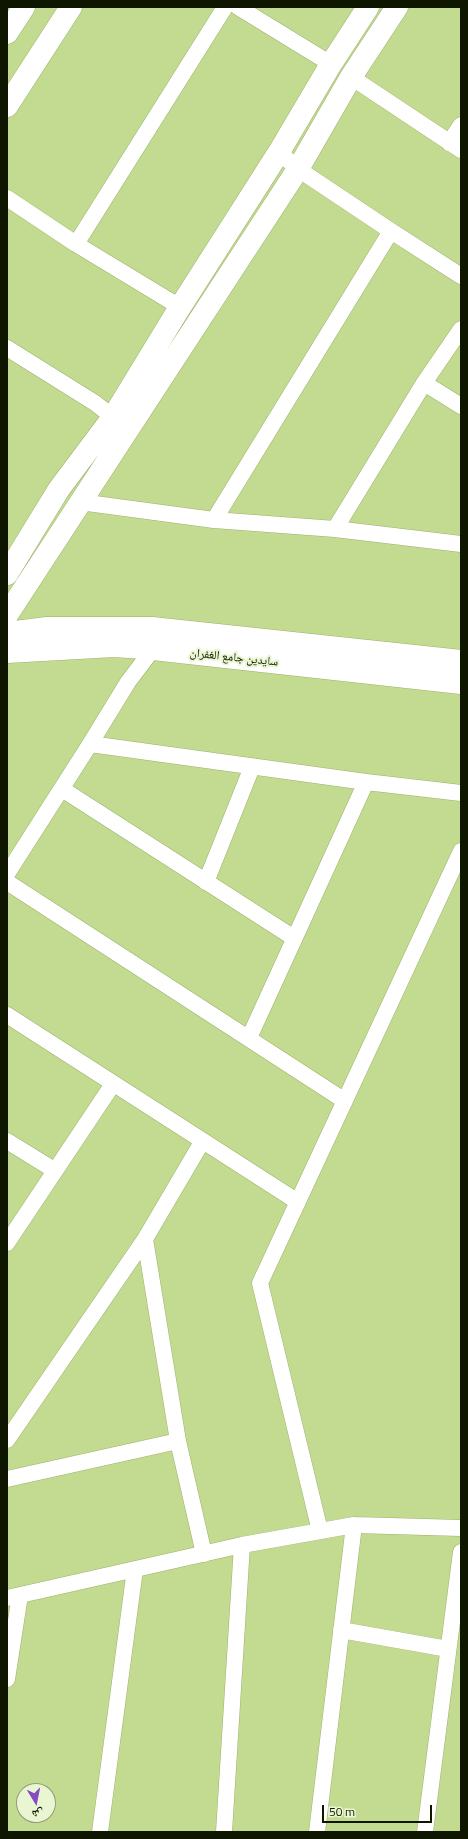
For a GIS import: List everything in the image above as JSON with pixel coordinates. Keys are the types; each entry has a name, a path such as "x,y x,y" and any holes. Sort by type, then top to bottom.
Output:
{"street":[{"path":"7,33 24,7"},
{"path":"7,106 71,7"},
{"path":"76,244 225,7"},
{"path":"238,7 330,64"},
{"path":"7,615 80,502 130,429 298,169 351,77 397,7"},
{"path":"7,574 59,489 113,418 180,307 279,152 364,8"},
{"path":"351,77 455,147 461,125"},
{"path":"279,152 298,169 461,276"},
{"path":"7,198 76,244 180,307"},
{"path":"231,227 251,242"},
{"path":"214,520 391,231"},
{"path":"335,530 424,383 461,329"},
{"path":"7,349 95,403 113,418"},
{"path":"424,383 461,406"},
{"path":"80,502 214,520 460,542"},
{"name":"سايدين جامع الغفران","path":"7,633 47,628 152,628 461,661"},
{"name":"سايدين جامع الغفران","path":"7,652 114,646 461,683"},
{"path":"7,874 62,789 128,682 153,649"},
{"path":"90,744 252,767 461,793"},
{"path":"206,882 252,767"},
{"path":"248,1038 366,782"},
{"path":"62,789 294,938"},
{"path":"320,1531 260,1283 461,851"},
{"path":"7,882 345,1101"},
{"path":"7,1015 202,1142 298,1202"},
{"path":"7,1243 112,1084"},
{"path":"7,1142 54,1170"},
{"path":"7,1440 145,1238 202,1142"},
{"path":"145,1238 178,1441 204,1554"},
{"path":"7,1479 178,1441"},
{"path":"317,1832 354,1525"},
{"path":"7,1679 14,1597 135,1568 242,1545 354,1525 461,1528"},
{"path":"224,1832 242,1545"},
{"path":"425,1832 453,1646 461,1552"},
{"path":"100,1832 135,1568"},
{"path":"341,1630 453,1646"}]}
